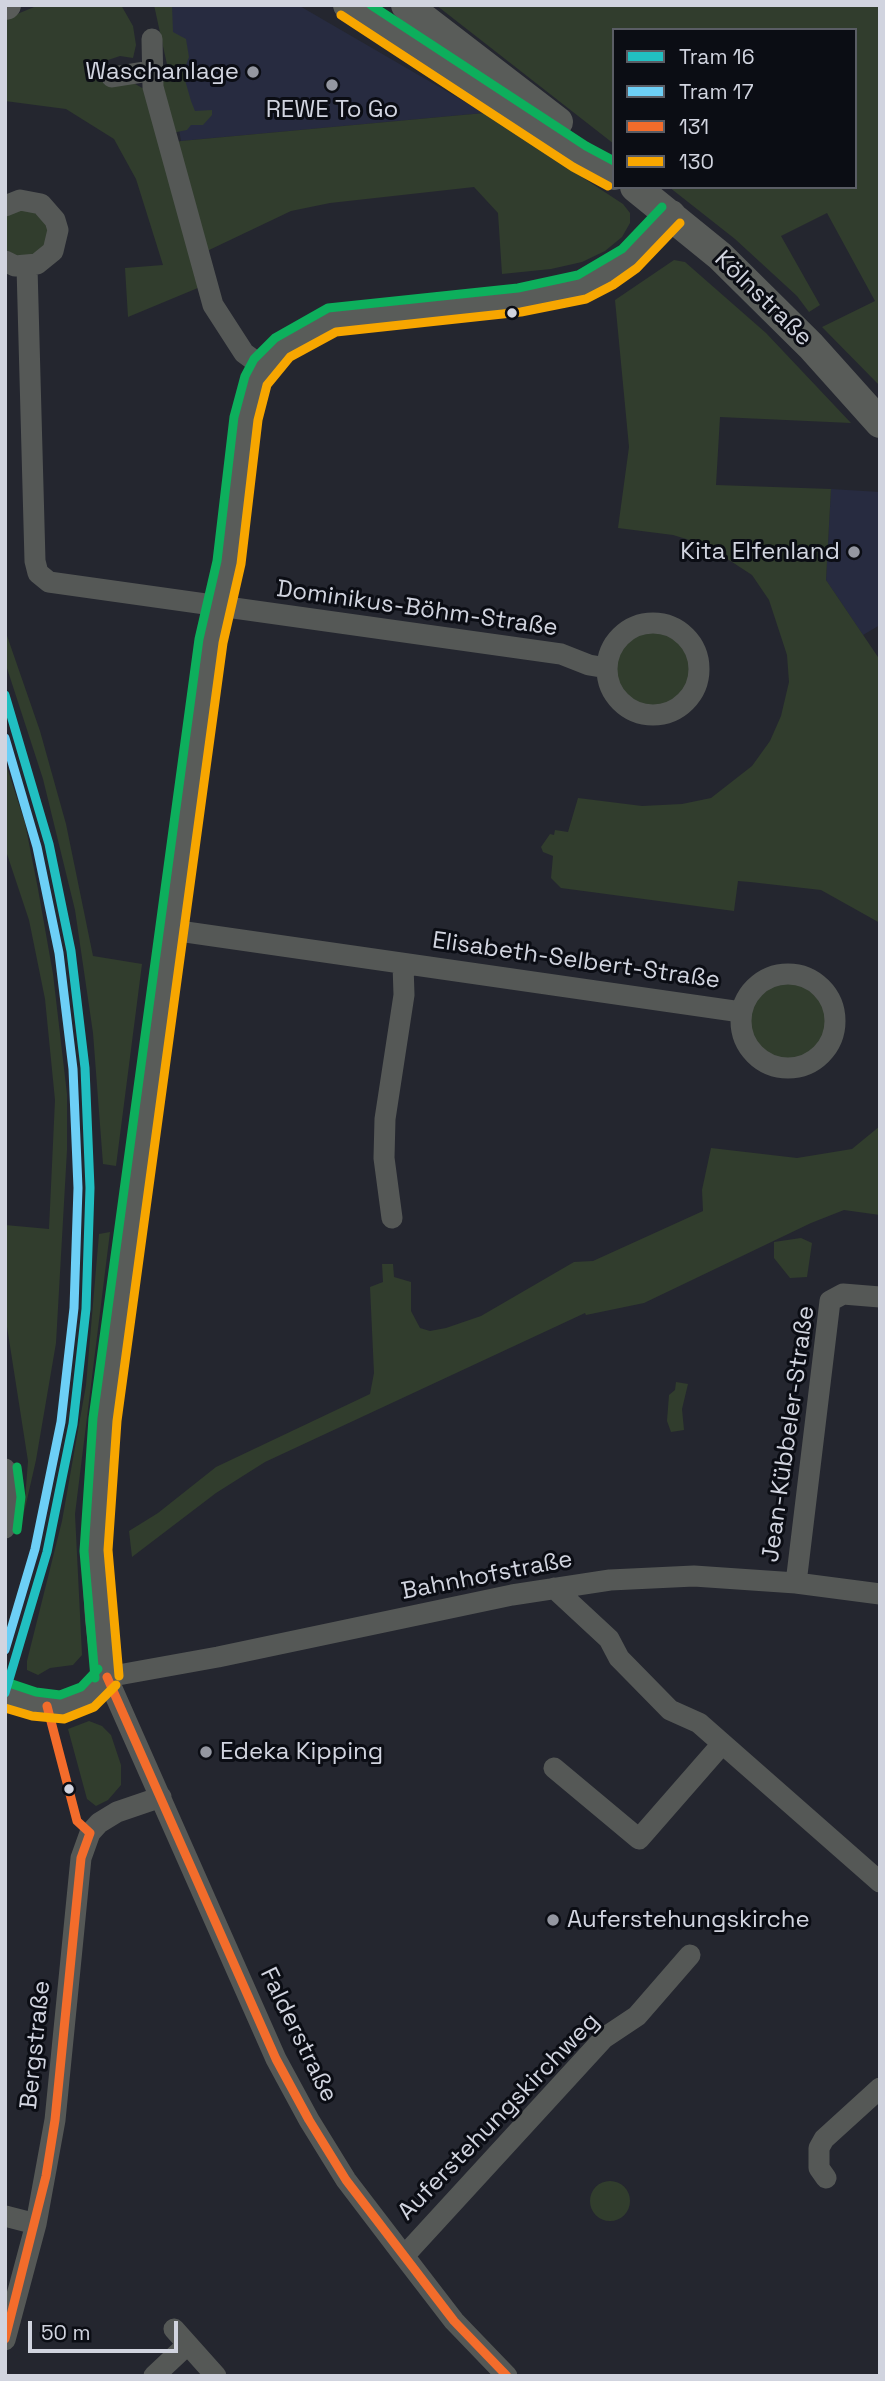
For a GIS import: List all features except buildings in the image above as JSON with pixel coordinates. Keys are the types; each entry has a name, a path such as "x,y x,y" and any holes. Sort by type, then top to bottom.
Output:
{"street":[{"path":"348,5 580,157 612,174"},
{"path":"405,5 545,112 612,167"},
{"path":"152,39 154,56 150,71 213,305 222,323 244,353 263,367"},
{"path":"112,77 150,71"},
{"name":"Kölnstraße","path":"638,189 720,256 797,332 880,423"},
{"path":"5,206 20,200 41,204 55,220 57,241 53,251 37,264 27,267 5,261"},
{"path":"5,1695 34,1704 62,1707 88,1698 107,1677 97,1586 99,1487 128,1244 211,641 229,563 246,418 263,367 289,342 332,320 520,300 582,287 607,275 630,258 671,215"},
{"name":"Dominikus-Böhm-Straße","path":"27,267 38,573 50,582 218,608 561,654 589,665 607,668"},
{"path":"657,623 669,625 689,639 699,662 697,686 683,705 662,715 638,713 619,700 612,691 607,668 614,644 622,635 632,628 657,623"},
{"name":"Elisabeth-Selbert-Straße","path":"172,930 741,1012"},
{"name":"Elisabeth-Selbert-Straße","path":"392,1218 384,1158 385,1119 404,995 403,964"},
{"name":"Elisabeth-Selbert-Straße","path":"784,974 797,974 810,979 829,996 834,1008 834,1034 821,1056 811,1063 798,1068 773,1066 761,1060 745,1041 741,1012 751,992 760,983 784,974"},
{"name":"Jean-Kübbeler-Straße","path":"796,1583 830,1301 843,1294 880,1297"},
{"path":"5,1469 9,1497 5,1528"},
{"name":"Bahnhofstraße","path":"107,1677 554,1588 610,1580 694,1576 796,1583 880,1594"},
{"path":"554,1588 609,1639 619,1658 670,1710 699,1723 880,1882"},
{"name":"Falderstraße","path":"107,1677 276,2059 346,2180 454,2320 507,2376"},
{"path":"554,1768 639,1839 722,1744"},
{"name":"Bergstraße","path":"5,2340 36,2224 55,2120 81,1858 90,1833 99,1824 117,1812 161,1797"},
{"name":"Auferstehungskirchweg","path":"404,2256 604,2038 636,2016 690,1955"},
{"path":"825,2178 819,2168 819,2148 824,2139 880,2088"},
{"path":"5,2216 36,2224"},
{"path":"154,2376 180,2337 216,2376"}],"shaded area":[{"path":"154,5 298,5 484,113 181,141 166,50"},
{"name":"Kita Elfenland","path":"831,489 880,492 880,625 863,635 826,580"}],"green space":[{"path":"39,5 121,5 133,26 136,45 133,58 120,56 105,61 107,68 144,89 160,146 181,141 484,113 623,204 630,213 630,223 622,237 605,251 582,262 551,269 502,274 498,213 474,187 330,203 291,211 207,251 205,285 128,317 125,268 163,265 136,179 114,139 66,109 5,101 5,19"},
{"path":"154,5 172,5 173,32 186,39 189,57 183,73 191,101 195,111 212,110 212,115 203,125 191,125 187,130 172,133 156,74 162,68 168,69"},
{"path":"436,5 880,5 880,386 822,327 875,301 827,213 781,236 820,305 809,312 797,296 735,239 672,189 857,189 857,28 612,28 612,142"},
{"path":"33,208 49,227 47,244 34,255 16,256 5,249 5,214"},
{"path":"674,260 685,262 766,333 851,423 720,417 716,485 831,489 826,580 880,660 880,923 821,890 750,882 738,881 734,911 561,888 551,878 553,856 543,852 541,847 550,834 554,835 555,830 568,832 578,798 642,806 682,804 711,798 752,766 770,741 781,716 789,682 787,655 769,600 752,575 706,545 673,535 618,528 629,447 615,300"},
{"path":"5,630 40,731 66,824 93,956 142,964 116,1166 103,1164 93,1033 75,910 43,779 5,662"},
{"path":"654,631 668,634 681,642 689,655 692,669 689,683 681,696 668,704 654,707 640,704 627,696 619,683 616,669 619,655 627,642 640,634"},
{"path":"5,761 25,823 38,889 53,974 67,1094 67,1150 56,1343 24,1513 28,1461 5,1314 5,1225 49,1229 55,1100 45,999 29,920 5,848"},
{"path":"787,982 802,985 815,994 824,1007 827,1022 824,1037 815,1050 802,1059 787,1062 772,1059 759,1050 750,1037 747,1022 750,1007 759,994 772,985"},
{"path":"880,1126 880,1215 844,1210 811,1223 644,1303 586,1315 585,1313 265,1462 216,1493 132,1557 129,1531 158,1513 216,1467 370,1394 374,1373 370,1287 383,1282 382,1264 393,1264 394,1277 411,1282 411,1311 420,1328 430,1331 446,1328 481,1316 574,1262 593,1261 703,1211 702,1190 711,1148 797,1158 852,1149"},
{"path":"110,1232 75,1514 82,1655 73,1665 50,1668 38,1675 27,1670 27,1661 62,1521 86,1385 99,1234"},
{"path":"801,1238 812,1243 807,1277 790,1278 774,1258 774,1242"},
{"path":"676,1382 688,1384 682,1409 684,1430 671,1432 667,1421 669,1395 675,1390"},
{"path":"89,1721 102,1726 111,1735 121,1765 121,1785 108,1800 96,1806 87,1799 68,1729"},
{"path":"610,2181 618,2182 624,2187 629,2193 629,2209 624,2215 618,2220 610,2221 602,2220 596,2215 591,2209 590,2201 591,2193 596,2187 602,2182"}],"tram line":[{"name":"16","path":"5,695 49,844 71,951 85,1068 90,1188 86,1309 73,1424 47,1552 5,1693"},
{"name":"17","path":"5,738 37,847 59,953 73,1069 78,1188 74,1308 61,1422 35,1549 5,1650"}],"transit line":[{"path":"371,5 586,146 612,160"},
{"name":"130","path":"341,15 573,167 608,186"},
{"path":"95,1678 84,1551 93,1418 199,639 217,561 234,417 245,376 254,359 275,338 328,308 518,288 578,275 622,249 662,207"},
{"name":"130","path":"119,1676 108,1550 117,1421 223,643 241,564 258,420 267,385 290,357 336,332 521,312 586,299 637,268 680,223"},
{"path":"17,1467 21,1497 17,1530"},
{"path":"9,1683 36,1692 60,1695 81,1687 98,1669"},
{"name":"131","path":"107,1677 276,2059 309,2120 346,2180 454,2321 507,2376"},
{"name":"130","path":"5,1708 32,1716 64,1719 94,1707 116,1685"},
{"name":"131","path":"47,1706 77,1821 90,1833"},
{"name":"131","path":"5,2339 46,2176 55,2120 81,1858 90,1833"}],"place":[{"name":"Waschanlage","path":"253,72"},
{"name":"REWE To Go","path":"332,85"},
{"name":"Kita Elfenland","path":"854,552"},
{"name":"Edeka Kipping","path":"206,1752"},
{"name":"Auferstehungskirche","path":"553,1920"}]}
